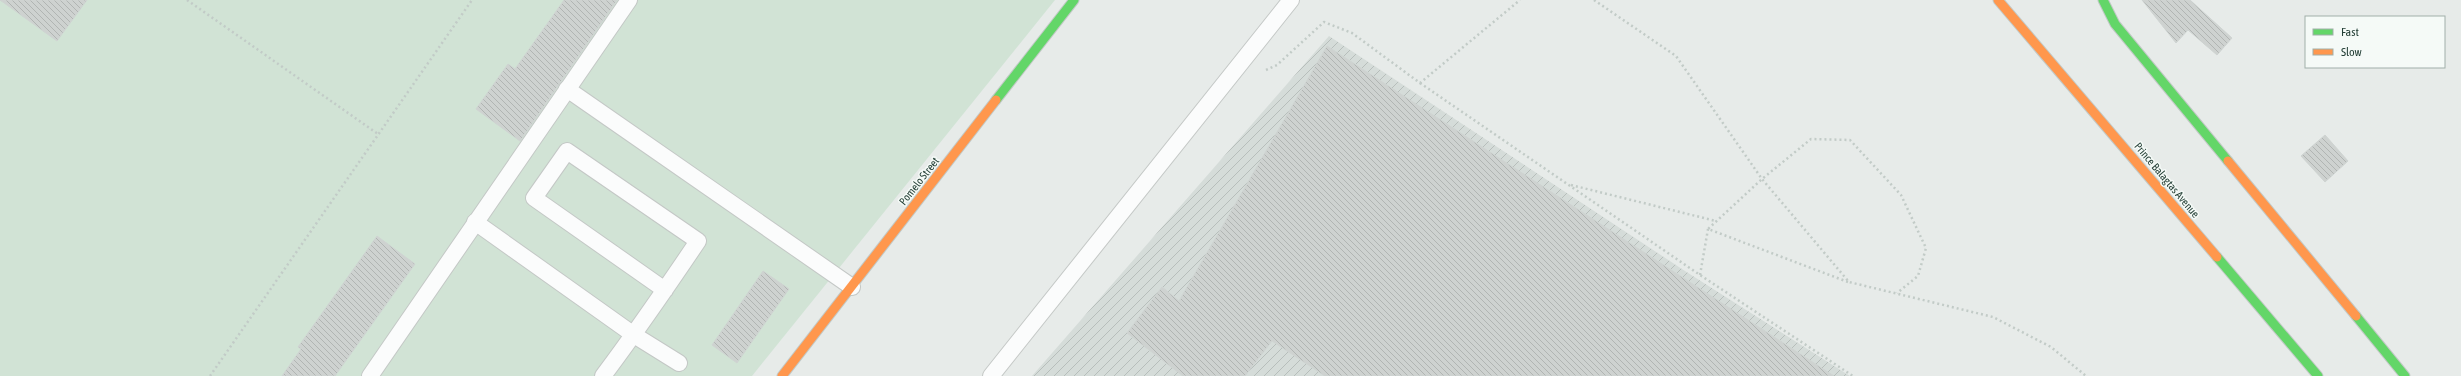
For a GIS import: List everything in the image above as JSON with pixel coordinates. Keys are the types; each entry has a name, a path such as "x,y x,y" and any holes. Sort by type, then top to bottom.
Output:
{"street":[{"name":"Pomelo Street","path":"782,376 1074,0"},
{"name":"Prince Balagtas Avenue","path":"1998,0 2318,376"},
{"path":"2103,0 2116,24 2405,376"}],"lane":[{"path":"370,376 629,0"},
{"path":"991,376 1292,0"},
{"path":"567,89 852,287"},
{"path":"603,376 634,335 665,290 698,241 567,151 534,198 665,290"},
{"path":"475,222 634,335 679,362"}],"path":[{"path":"187,0 378,134"},
{"path":"210,376 472,0"},
{"path":"1420,83 1520,0"},
{"path":"1594,0 1676,56 1762,178 1849,282"},
{"path":"1263,72 1277,65 1324,22 1352,33 1420,83 1568,185 1700,275 1853,376"},
{"path":"1700,275 1708,229 1762,178 1810,138 1850,140 1901,195 1926,248 1918,276 1897,293"},
{"path":"1568,185 1716,221"},
{"path":"1708,229 1849,282 1993,317 2051,347 2086,376"}],"shaded area":[{"path":"1329,36 1685,271 1850,376 1032,376"}],"green space":[{"path":"0,0 1055,0 752,376 0,376"}],"building":[{"path":"0,0 87,0 57,41"},
{"path":"564,0 617,0 520,141 476,109 508,64 515,69"},
{"path":"2142,0 2190,0 2232,38 2217,55 2188,30 2176,43"},
{"path":"1327,46 1834,376 1325,376 1272,341 1245,376 1183,376 1127,333 1162,287 1179,301"},
{"path":"2325,135 2348,161 2325,182 2301,156"},
{"path":"377,236 415,264 335,376 282,376 301,349 298,347"},
{"path":"763,271 789,289 737,363 712,345"}],"traffic: fast":[{"path":"996,100 1074,0"},
{"path":"2103,0 2115,24 2228,161"},
{"path":"2217,257 2318,376"},
{"path":"2356,316 2405,376"}],"traffic: slow":[{"path":"1998,0 2217,257"},
{"path":"782,376 996,100"},
{"path":"2228,161 2356,316"}]}
